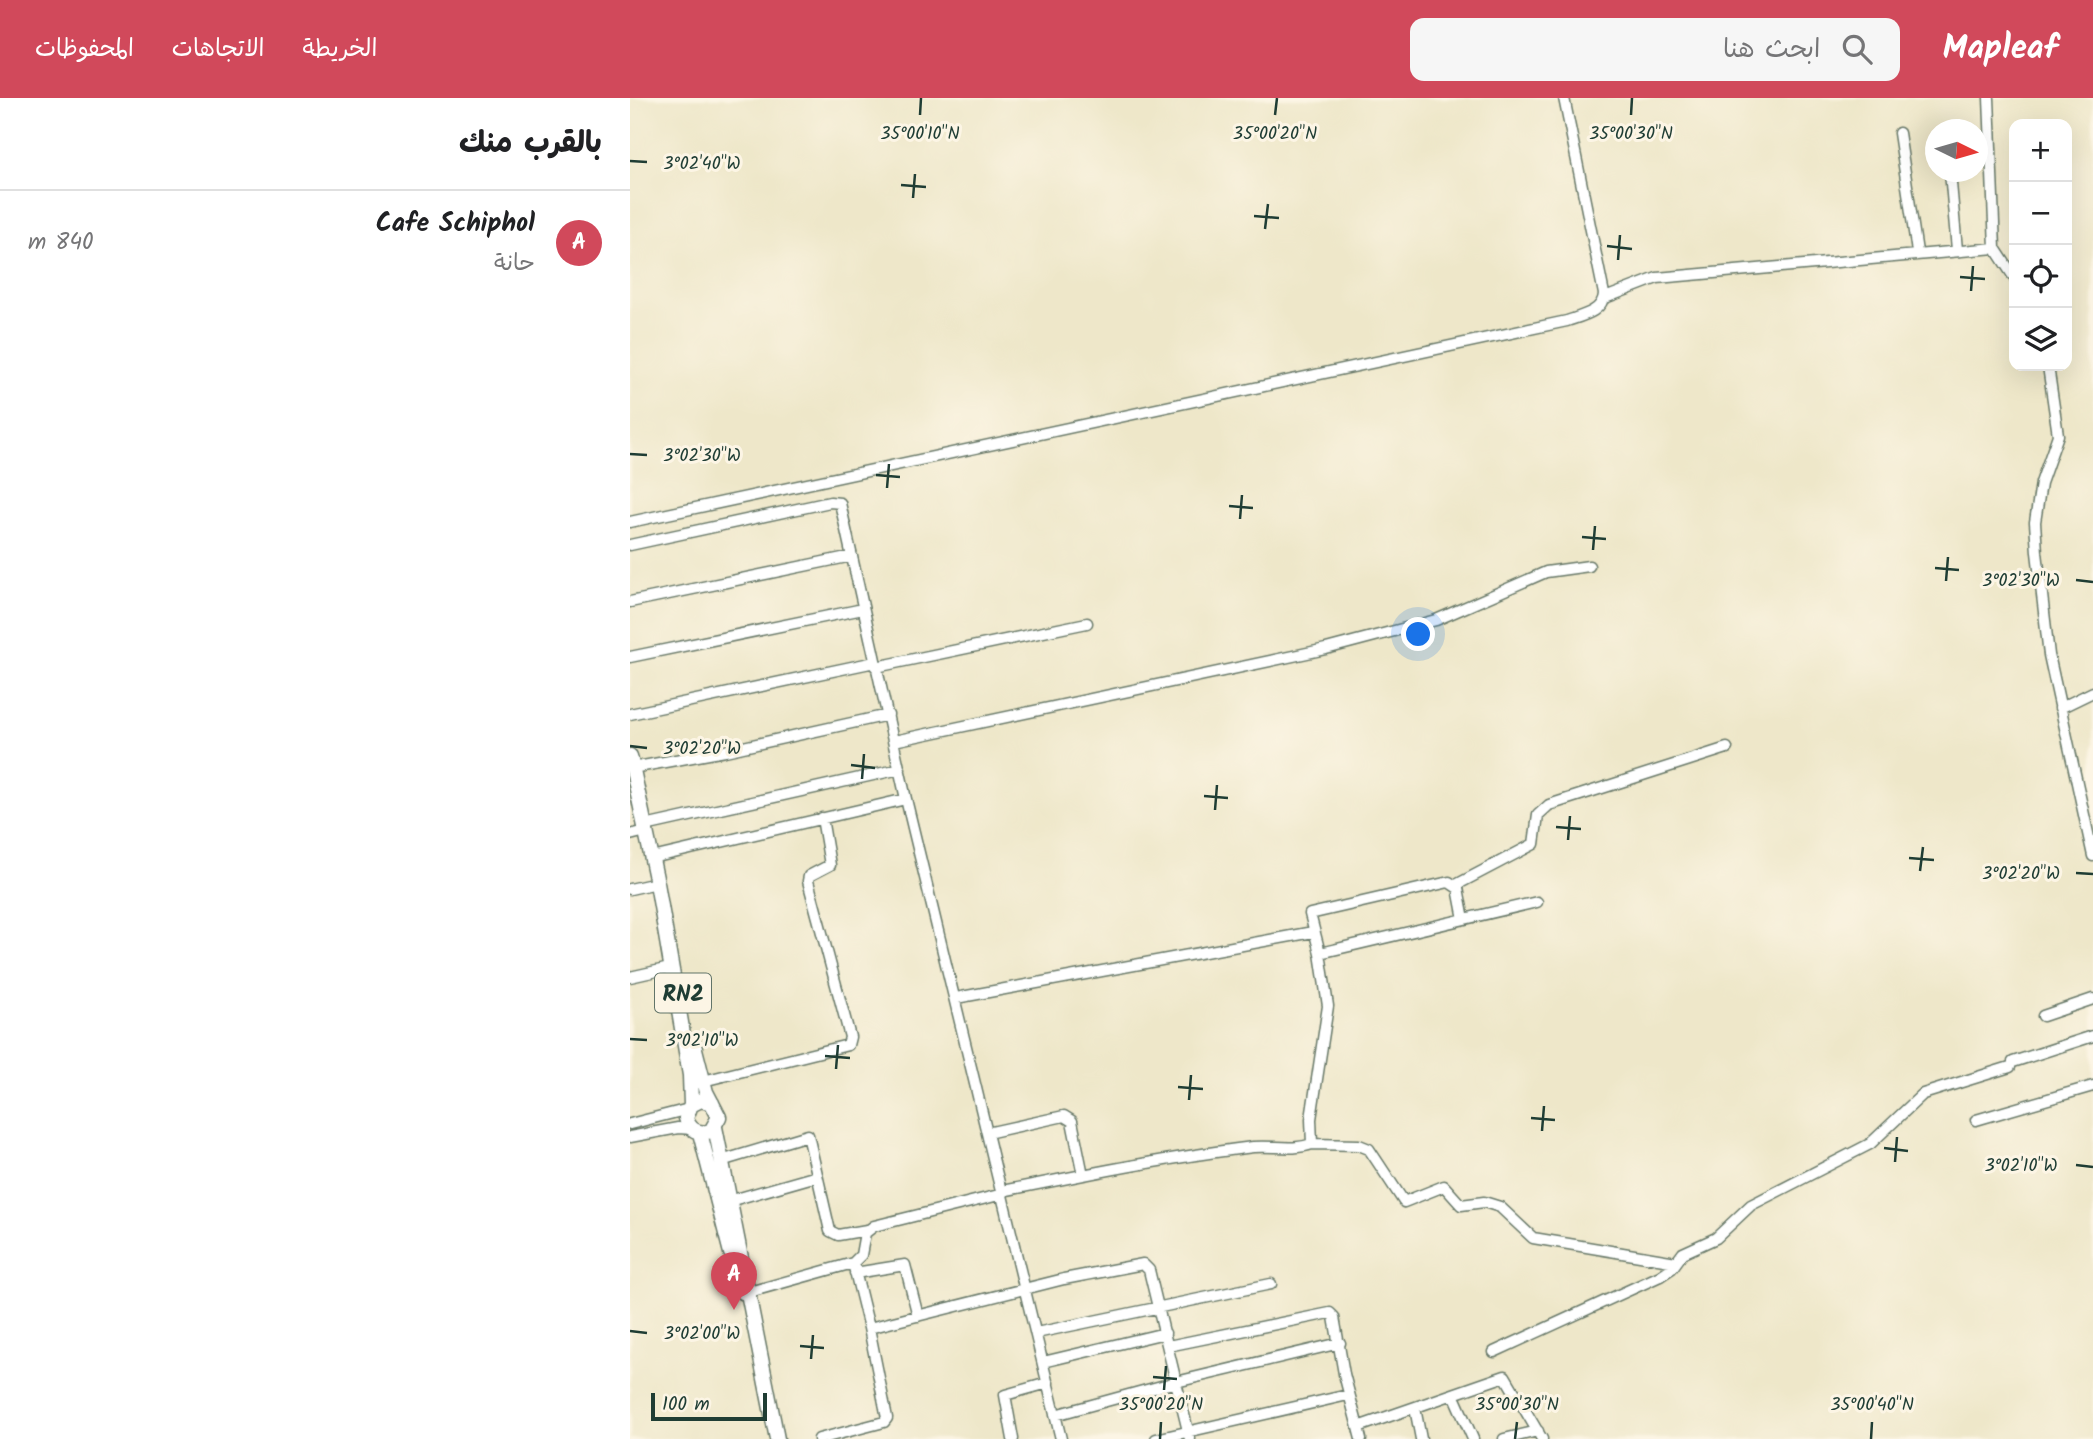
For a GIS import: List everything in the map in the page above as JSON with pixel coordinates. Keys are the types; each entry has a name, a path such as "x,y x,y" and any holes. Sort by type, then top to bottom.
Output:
{"main road":[{"name":"RN2","path":"631,762 636,808 645,828 652,858 690,1075 687,1122 696,1131 745,1292 777,1439"},
{"name":"RN2","path":"657,883 668,918 703,1081 718,1112 715,1127 720,1161 745,1292"},
{"path":"690,1107 701,1100 712,1103"},
{"path":"696,1131 715,1127"}],"street":[{"path":"1564,98 1605,298"},
{"path":"1989,98 1995,248 2009,269"},
{"path":"1899,133 1917,252"},
{"path":"1951,182 1957,250"},
{"path":"630,522 1545,326 1594,310 1605,298 1657,278 1917,252 1995,248"},
{"path":"2049,371 2058,435 2043,473 2035,522 2042,607 2060,708 2093,856"},
{"path":"630,545 836,501 839,503 906,799 1061,1439"},
{"path":"630,601 852,556"},
{"path":"894,741 1325,649 1436,621 1546,572 1589,566"},
{"path":"630,657 863,609"},
{"path":"630,714 1087,623"},
{"path":"2060,708 2093,692"},
{"path":"631,762 725,751 888,715"},
{"path":"1456,885 1534,844 1538,815 1549,805 1727,748"},
{"path":"630,835 645,828 900,769"},
{"path":"652,858 906,799"},
{"path":"703,1081 848,1045 850,1037 808,881 812,874 830,865 822,818"},
{"path":"1312,1144 1311,1119 1328,1006 1320,953 1310,914 1449,882 1456,885"},
{"path":"630,889 657,883"},
{"path":"1456,885 1464,919"},
{"path":"1320,953 1537,902"},
{"path":"956,998 1313,932"},
{"path":"630,977 670,968"},
{"path":"2043,1016 2093,999"},
{"path":"1494,1352 1660,1276 1683,1253 1716,1238 1751,1205 1870,1144 1923,1094 2093,1036"},
{"path":"1976,1120 2093,1086"},
{"path":"630,1124 690,1107"},
{"path":"988,1133 1069,1116 1083,1175"},
{"path":"630,1137 678,1128 696,1131"},
{"path":"720,1161 805,1135 830,1231 838,1235 867,1230 1002,1193 1181,1156 1264,1146 1298,1148 1312,1144 1355,1145 1368,1149 1404,1202 1444,1186 1461,1205 1488,1202 1508,1211 1531,1237 1676,1262"},
{"path":"729,1201 817,1176"},
{"path":"819,1439 884,1422 887,1418 854,1268 861,1255 867,1230"},
{"path":"869,1328 1091,1273 1143,1264 1149,1270 1189,1435"},
{"path":"745,1292 854,1268 905,1265 918,1316"},
{"path":"1035,1333 1159,1309 1271,1283"},
{"path":"1168,1346 1326,1312 1334,1317 1348,1395 1360,1439"},
{"path":"1042,1362 1165,1333"},
{"path":"1055,1415 1176,1382 1340,1343"},
{"path":"1358,1427 1505,1376 1540,1435 1504,1439"},
{"path":"1013,1439 1004,1395 1048,1383"},
{"path":"1453,1394 1473,1439"},
{"path":"1157,1439 1189,1435 1348,1395"},
{"path":"1415,1408 1421,1439"}],"place":[{"name":"Cafe Schiphol","path":"734,1310"}]}
